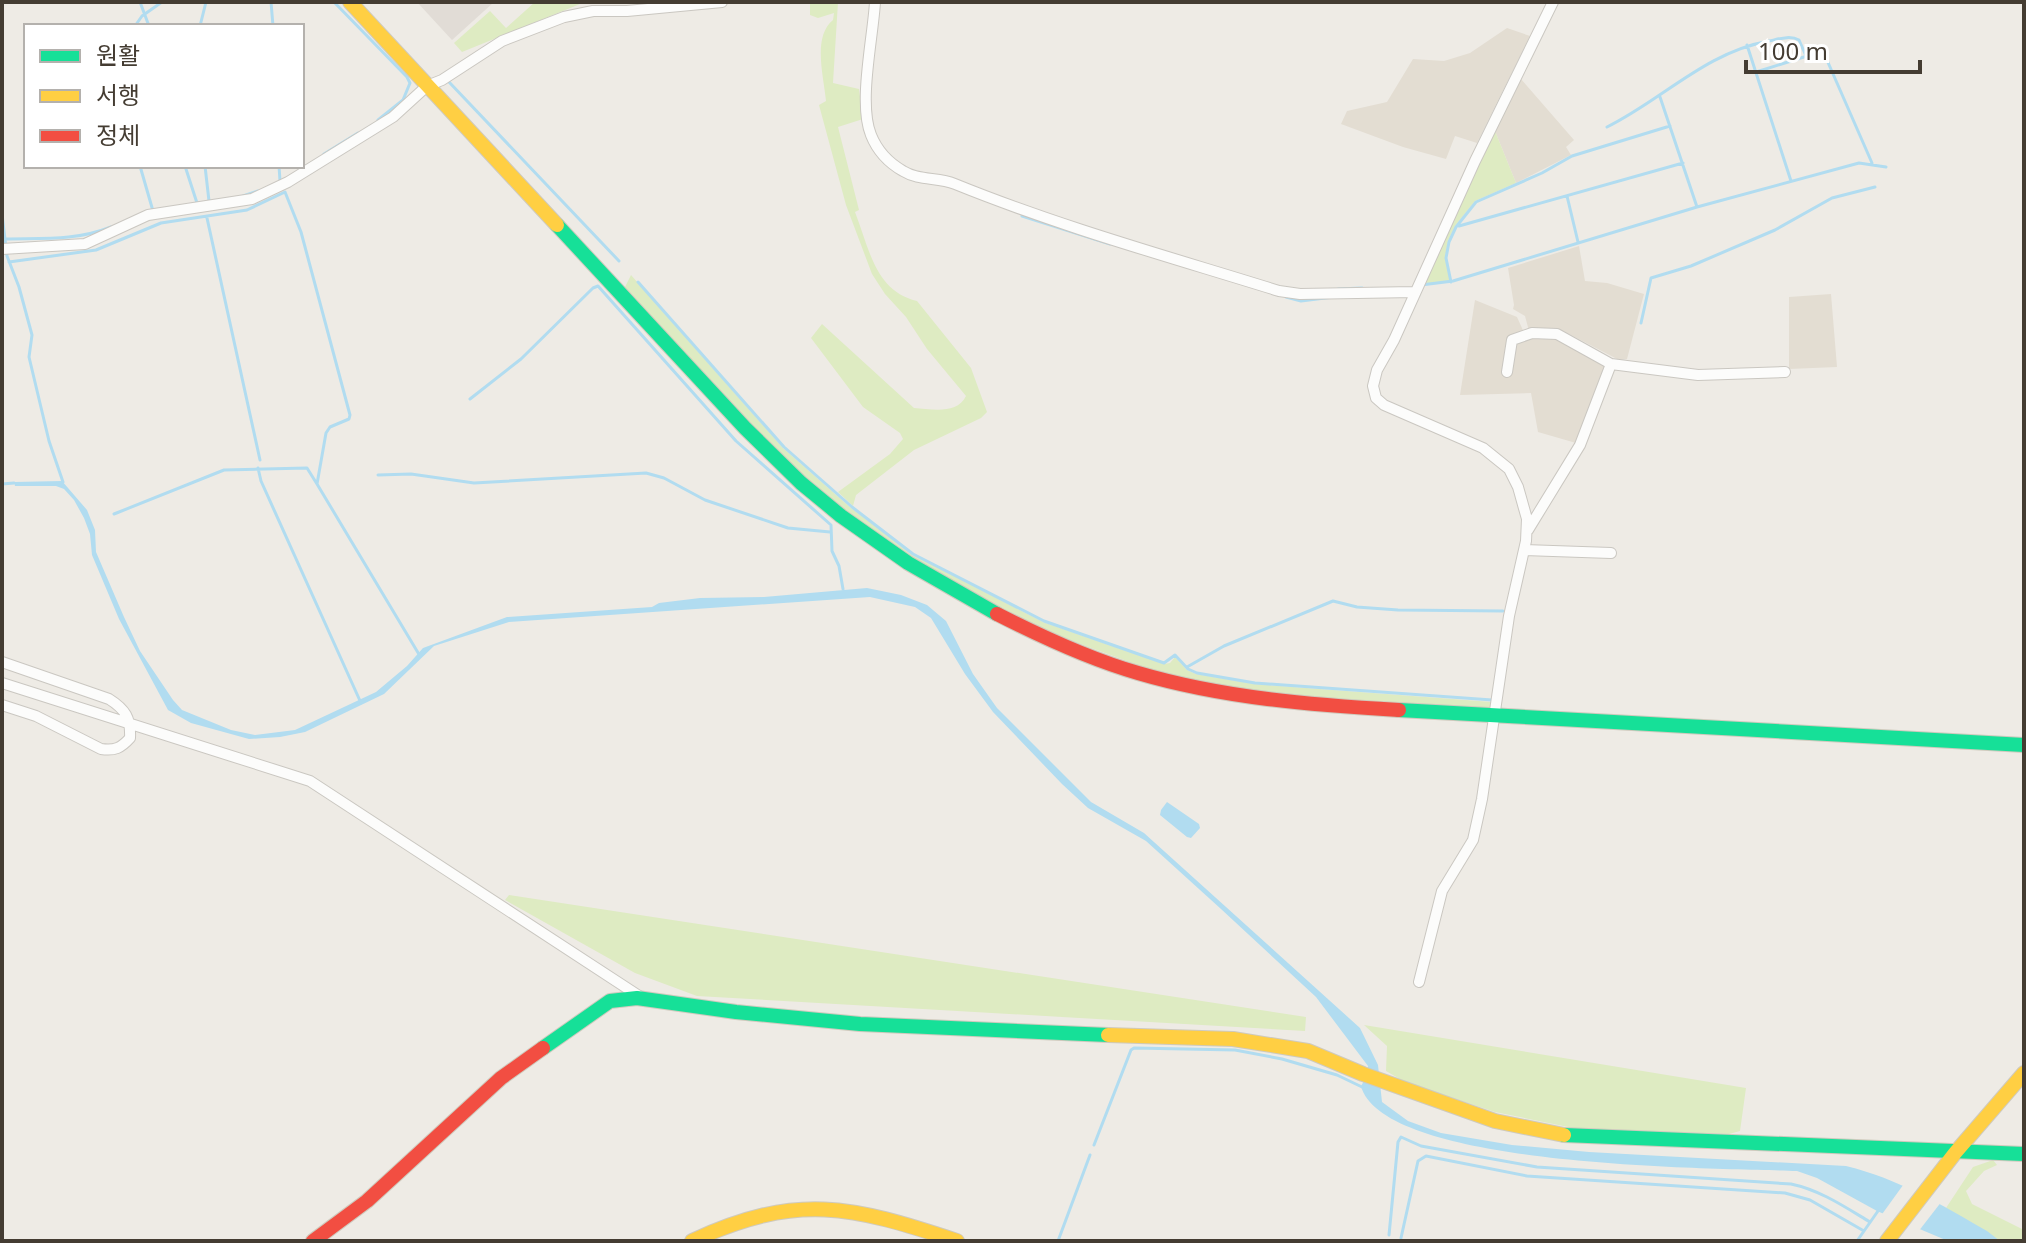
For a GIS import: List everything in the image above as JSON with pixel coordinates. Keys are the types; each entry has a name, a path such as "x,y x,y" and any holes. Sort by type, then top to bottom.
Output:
{"street":[{"path":"350,2 745,428 806,488 895,555 962,596 1091,657 1186,686 1293,703 2024,745"},
{"path":"6,250 85,244 148,215 252,199 288,182 393,117 427,86 442,80 502,41 576,13 722,2"},
{"path":"875,2 867,118 871,135 885,158 904,172 926,180 950,182 1035,215 1279,291 1300,294 1414,292"},
{"path":"1419,982 1442,891 1473,840 1509,616 1527,531 1524,502 1509,469 1483,448 1384,405 1376,398 1373,386 1377,370 1553,2"},
{"path":"1507,372 1512,340 1532,333 1557,334 1611,364 1698,375 1785,372"},
{"path":"1527,531 1580,445 1611,364"},
{"path":"1524,550 1611,553"},
{"path":"2,662 109,699 122,707 131,725 130,738 123,747 113,751 101,749 36,716 2,705"},
{"path":"2,683 310,781 639,996"},
{"path":"313,1241 367,1201 501,1078 610,1001 639,996 739,1012 922,1027 1233,1039 1308,1051 1495,1121 1565,1135 2024,1154"},
{"path":"1890,1236 1955,1153 2024,1073"},
{"path":"692,1241 763,1216 818,1208 856,1212 957,1241"}],"shaded area":[{"path":"417,2 494,2 452,40"},
{"path":"1507,28 1530,36 1477,143 1455,136 1446,159 1341,124 1347,111 1387,102 1413,59 1444,61 1470,53"},
{"path":"1521,79 1574,140 1566,147 1571,155 1516,183 1495,131"},
{"path":"1579,246 1585,281 1607,283 1644,294 1627,359 1619,360 1555,330 1529,331 1525,316 1513,309 1508,268"},
{"path":"1831,294 1837,367 1789,369 1789,297"},
{"path":"1475,300 1517,317 1526,337 1555,336 1604,364 1604,372 1576,443 1538,432 1531,393 1460,395"}],"green space":[{"path":"535,2 585,2 462,52 454,43 490,11 506,28"},
{"path":"810,2 838,2 833,83 859,89 863,119 838,127 859,210 855,212 870,253 883,278 903,296 917,301 971,368 987,412 981,418 914,450 856,495 853,506 838,492 890,454 903,439 900,433 863,407 811,338 822,324 914,408 950,408 966,396 872,274 846,205 819,105 826,101 821,47 834,13 818,18 810,15"},
{"path":"1495,131 1516,183 1475,201 1455,226 1445,258 1450,281 1422,282"},
{"path":"631,275 783,448 851,508 913,555 1043,622 1164,664 1175,657 1187,670 1196,674 1255,684 1492,702 1492,710 1299,698 1185,680 1068,639 975,595 930,570 846,511 768,443 625,287"},
{"path":"509,895 1306,1017 1305,1031 697,996 635,973 505,900"},
{"path":"1364,1025 1746,1088 1740,1131 1729,1134 1573,1128 1495,1112 1405,1082 1386,1071 1387,1046"},
{"path":"1993,1160 1997,1165 1984,1171 1966,1191 1972,1204 2024,1230 2024,1241 2000,1241 1946,1208 1973,1167"}],"water":[{"path":"62,481 87,510 95,530 96,552 124,617 140,651 173,700 182,710 231,730 255,735 295,730 376,692 423,648 507,617 652,607 659,603 700,598 764,597 867,588 901,595 927,605 946,621 973,674 997,708 1091,802 1144,833 1360,1028 1378,1065 1382,1102 1408,1121 1441,1133 1512,1145 1846,1166 1919,1193 2000,1241 1948,1241 1877,1211 1817,1178 1797,1171 1631,1165 1489,1149 1428,1134 1383,1113 1361,1086 1368,1066 1316,997 1146,841 1088,808 1062,784 993,712 965,674 931,618 915,607 870,597 509,622 434,646 384,694 305,732 249,739 191,723 168,710 119,619 92,555 90,534 84,518 74,500 64,489 56,486 15,486 14,482"},
{"path":"1167,802 1199,824 1200,828 1191,838 1160,815"}],"pier":[{"path":"1906,1181 1942,1201 1918,1232 1880,1217"}],"waterway":[{"path":"140,2 148,24"},
{"path":"136,24 142,16 162,2"},
{"path":"200,24 206,2"},
{"path":"271,2 273,24"},
{"path":"334,2 410,83 403,100 378,120"},
{"path":"1607,127 1705,66 1746,47 1792,38 1799,40 1806,56"},
{"path":"1747,45 1791,181"},
{"path":"1756,72 1823,51 1872,163"},
{"path":"449,82 619,261"},
{"path":"1660,97 1697,207"},
{"path":"1451,282 1446,258 1449,242 1456,227 1476,202 1572,156 1670,126"},
{"path":"324,154 358,133"},
{"path":"1459,226 1683,163"},
{"path":"1421,285 1453,281 1697,207 1859,163 1886,167"},
{"path":"141,168 153,211"},
{"path":"186,168 197,203"},
{"path":"205,168 209,201"},
{"path":"279,168 280,181"},
{"path":"1641,323 1651,278 1691,266 1775,230 1832,198 1875,187"},
{"path":"243,196 258,191"},
{"path":"9,262 96,250 161,223 247,210 285,192 301,232 350,415 349,419 330,427 326,433 317,484 420,656"},
{"path":"1567,196 1578,242"},
{"path":"2,214 7,256 32,335 29,357 49,441 63,482"},
{"path":"1022,216 1110,244"},
{"path":"207,218 260,460"},
{"path":"5,239 72,237 111,227"},
{"path":"638,282 784,447 852,507 913,554 1044,621 1164,663 1175,655 1188,669 1197,673 1255,683 1492,700"},
{"path":"470,399 521,359 598,286 736,441 831,525 832,551 839,566 843,589"},
{"path":"1338,289 1362,288"},
{"path":"1286,297 1301,301 1333,297"},
{"path":"258,468 261,481 361,703"},
{"path":"114,514 224,470 307,468 317,484"},
{"path":"378,475 411,474 474,483 646,473 664,478 705,500 788,528 830,532"},
{"path":"2,484 14,483"},
{"path":"1187,667 1224,646 1333,601 1357,607 1398,610 1503,611"},
{"path":"1094,1145 1134,1048 1235,1050 1282,1059 1337,1075 1362,1087"},
{"path":"1389,1235 1401,1137 1421,1146 1537,1167 1791,1184 1822,1195 1870,1222"},
{"path":"1058,1241 1090,1155"},
{"path":"1401,1238 1418,1161 1426,1156 1527,1176 1785,1193 1810,1200 1864,1231"},
{"path":"1857,1241 1878,1211"}],"traffic: fast":[{"path":"557,225 745,428 801,483 841,516 908,563 997,614"},
{"path":"1399,710 2024,745"},
{"path":"543,1048 610,1001 637,998 736,1012 860,1024 1108,1035"},
{"path":"1564,1135 2024,1154"}],"traffic: slow":[{"path":"350,2 557,225"},
{"path":"1108,1035 1233,1039 1308,1051 1495,1121 1564,1135"},
{"path":"1887,1241 1955,1153 2024,1073"},
{"path":"692,1241 729,1225 794,1210 855,1213 886,1219 957,1241"}],"traffic: jam":[{"path":"997,614 1084,654 1170,682 1268,699 1399,710"},
{"path":"313,1241 367,1201 501,1078 543,1048"}]}
